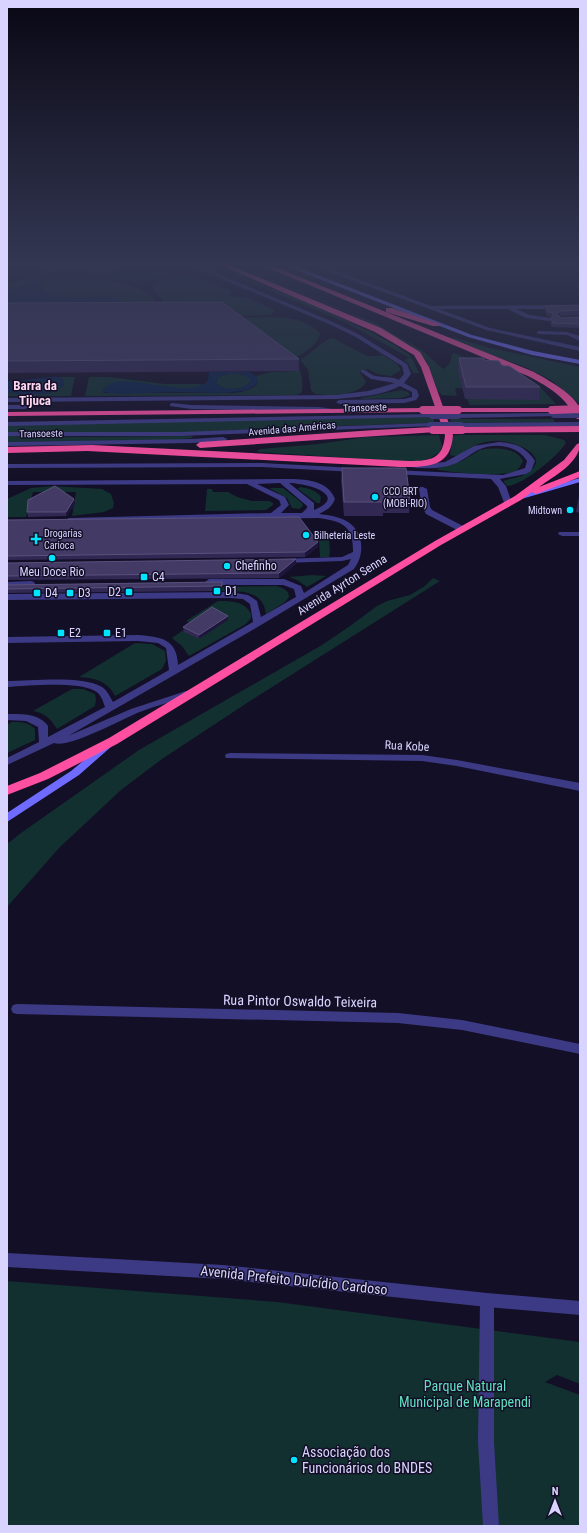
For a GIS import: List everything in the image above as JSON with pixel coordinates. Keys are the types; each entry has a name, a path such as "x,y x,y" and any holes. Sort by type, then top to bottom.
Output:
{"highway":[{"path":"85,448 400,464 424,463 435,460 443,456 449,445 449,435 444,418 422,360 417,354 389,337"},
{"path":"437,337 543,380 571,403 580,416"},
{"name":"Avenida das Américas","path":"7,414 423,410 458,413 553,412 580,409"},
{"name":"Avenida das Américas","path":"7,450 218,445 432,428 552,427 580,429"},
{"name":"Avenida Ayrton Senna","path":"7,791 44,776 112,741 462,529 518,498 567,462 580,446"},
{"path":"518,498 580,474"}],"main road":[{"path":"474,337 499,345 532,353 580,362"},
{"path":"518,498 552,490 580,480"},
{"name":"Avenida Ayrton Senna","path":"7,818 95,758 112,741"}],"street":[{"path":"7,400 305,398 362,394 389,388 400,383 406,377 408,373 405,365 359,337"},
{"path":"523,337 580,349"},
{"path":"7,407 389,402 410,400 416,396 415,391 400,383 390,379 373,378 363,371"},
{"path":"362,394 370,386 373,378"},
{"path":"172,405 191,407 319,409 338,411"},
{"path":"553,412 580,416"},
{"name":"Transoeste","path":"7,424 151,420 432,416 458,413"},
{"name":"Transoeste","path":"7,419 121,418 151,420"},
{"path":"552,427 580,424"},
{"name":"Transoeste","path":"7,434 181,434 290,429 432,428"},
{"name":"Transoeste","path":"7,444 192,442 257,435 290,429"},
{"path":"384,472 494,477 510,476 523,472 531,466 530,457 517,448 496,444 476,448 448,464 429,466 400,464"},
{"path":"7,466 262,465 364,470"},
{"path":"494,477 502,486 508,503"},
{"path":"246,481 282,499 285,504 282,509 273,516"},
{"path":"7,483 246,481 310,482 320,485 326,490 330,496 331,502 327,508 307,515"},
{"path":"282,481 311,505 311,509 307,515"},
{"path":"423,489 426,507 429,512 462,529"},
{"path":"7,762 44,744 110,708 301,598 351,567 356,560 358,552 354,530 348,523 341,519 307,515 61,520"},
{"path":"562,534 580,535"},
{"path":"277,561 342,559 351,557 358,552"},
{"path":"203,582 284,582 298,588 301,598"},
{"path":"7,585 41,584"},
{"path":"7,597 230,595 245,597 254,603 258,623"},
{"path":"7,640 155,639 165,643 171,648 174,659 174,671"},
{"path":"7,684 77,683 90,685 100,690 110,708"},
{"path":"44,744 76,737 134,711 200,689"},
{"path":"7,717 28,718 38,721 43,726 44,744"},
{"name":"Rua Kobe","path":"230,756 422,758 457,763 580,787"},
{"name":"Rua Pintor Oswaldo Teixeira","path":"17,1009 398,1018 462,1025 580,1049"},
{"name":"Avenida Prefeito Dulcídio Cardoso","path":"7,1260 223,1272 487,1300 580,1308"},
{"path":"487,1300 486,1442 491,1526"}],"green space":[{"path":"242,337 319,337 310,348 295,358"},
{"path":"371,337 379,337 409,355 419,373 413,373 408,363 404,360 410,358"},
{"path":"394,337 398,337 423,351 443,369 450,363 452,354 454,353 540,387 556,404 470,405 462,388 455,388 457,396 442,395 438,391 427,361 410,345"},
{"path":"452,337 490,348 580,367 580,404 551,380 527,368 450,339"},
{"path":"333,338 367,356 382,356 376,351 397,364 401,370 391,376 377,374 368,369 359,372 366,381 358,390 335,395 315,394 311,390 308,370 300,360 326,341"},
{"path":"298,367 302,387 301,393 296,395 85,396 89,377 109,377 165,384 206,384 195,388 186,389 124,382 109,385 103,393 232,393 243,392 256,386 258,383 256,376 271,372 298,371"},
{"path":"233,373 247,376 250,379 250,382 247,385 233,389 219,386 216,383 218,377"},
{"path":"60,377 75,377 71,396 7,396 7,392 42,394 56,390 62,387 63,380"},
{"path":"401,390 408,392 410,395 401,398 361,399 361,398"},
{"path":"434,417 434,423 205,432 7,432 7,425"},
{"path":"450,419 554,419 554,422 451,423"},
{"path":"439,435 442,446 440,452 429,459 413,462 257,452 261,449 318,444 366,437"},
{"path":"545,435 564,440 566,443 556,455 530,476 514,485 507,486 503,481 524,475 534,466 536,460 533,454 510,443 494,441 479,444 458,455 450,455 453,436"},
{"path":"7,436 192,436 193,438 175,440 7,442"},
{"path":"502,449 512,451 523,461 516,471 500,474 463,473 436,469 462,461 480,450"},
{"path":"52,486 102,489 111,494 114,503 113,508 104,512 72,516 76,492 33,492 26,517 7,517 7,499 31,488"},
{"path":"300,487 317,493 321,497 320,503 317,503 298,489"},
{"path":"269,488 283,488 302,503 303,506 299,509 292,508 287,498"},
{"path":"207,489 212,489 213,492 228,492 237,497 252,501 269,501 273,503 273,505 266,510 205,511"},
{"path":"319,540 329,540 329,557 320,557"},
{"path":"312,575 326,576 307,587 297,580 289,577"},
{"path":"433,578 440,581 250,701 162,759 121,790 59,848 7,907 7,844 21,833 139,750 322,645 377,606 387,601 410,595 425,586"},
{"path":"276,586 287,591 289,597 285,602 266,614 265,608 260,599 255,596 245,592 222,591 222,587"},
{"path":"218,601 233,602 245,606 251,614 251,618 246,624 189,656 182,646 172,638 192,624 186,621"},
{"path":"135,643 152,644 165,651 166,661 162,669 115,696 109,687 100,681 79,677"},
{"path":"72,689 83,689 95,694 95,706 57,729 47,717 41,713 33,711"},
{"path":"12,722 25,723 33,727 35,729 35,740 7,753 7,725"},
{"name":"Associação dos Funcionários do BNDES","path":"7,1281 277,1302 580,1342 580,1384 557,1375 545,1382 580,1395 580,1526 7,1526"}],"water":[{"path":"209,372 249,372 256,376 258,383 248,390 225,393 170,392 121,394 102,392 109,384 120,382 135,382 183,388 197,387 208,381","holes":["241,374 250,379 250,382 243,387 229,389 217,384 216,381 220,376"]},
{"path":"60,377 64,381 64,385 59,389 45,394 29,395 7,392 7,382"}],"building":[{"path":"7,337 269,337 299,359 7,361"},
{"path":"459,358 484,358 484,360 499,361 502,366 509,366 540,387 466,387"},
{"path":"342,468 406,468 410,500 384,500 384,502 344,502"},
{"path":"55,486 74,499 66,512 27,512 28,500"},
{"path":"299,517 318,542 305,552 7,556 7,520"},
{"path":"296,559 279,573 7,576 7,563"},
{"path":"222,582 222,586 7,589 7,585"},
{"path":"212,607 228,616 199,635 183,627"}],"place":[{"name":"CCO BRT (MOBI-RIO)","path":"375,497"},
{"name":"Midtown","path":"570,510"},
{"name":"Bilheteria Leste","path":"306,535"},
{"name":"Drogarias Carioca","path":"36,539"},
{"name":"Meu Doce Rio","path":"52,558"},
{"name":"Chefinho","path":"227,566"},
{"name":"C4","path":"144,577"},
{"name":"D1","path":"217,591"},
{"name":"D2","path":"129,592"},
{"name":"D4","path":"37,593"},
{"name":"D3","path":"70,593"},
{"name":"E2","path":"61,633"},
{"name":"E1","path":"107,633"},
{"name":"Associação dos Funcionários do BNDES","path":"294,1460"}],"district":[{"name":"Barra da Tijuca","path":"35,392"}],"park label":[{"name":"Parque Natural Municipal de Marapendi","path":"465,1394"}]}
